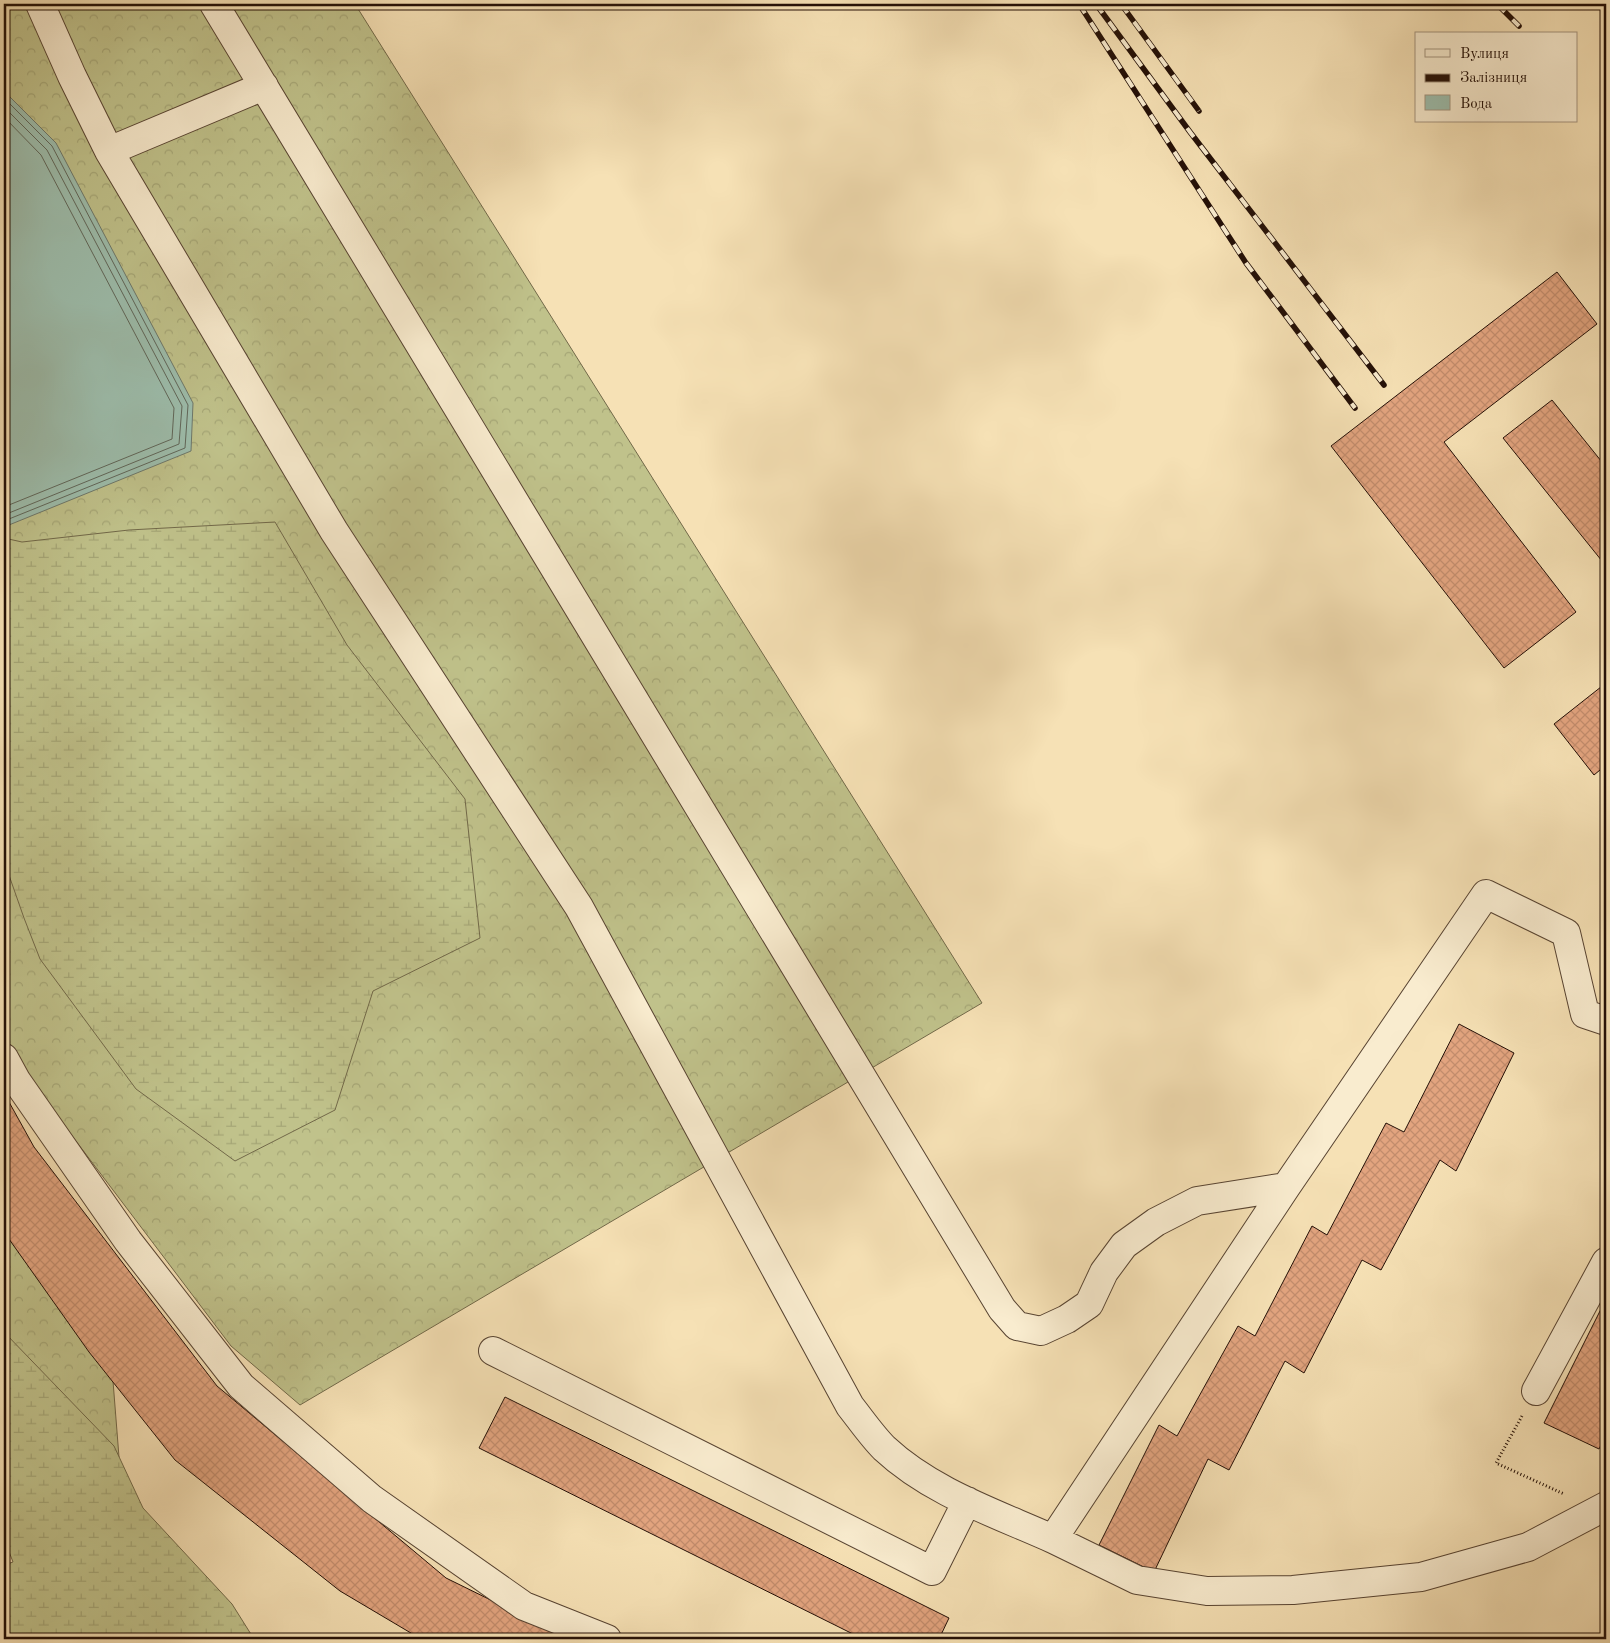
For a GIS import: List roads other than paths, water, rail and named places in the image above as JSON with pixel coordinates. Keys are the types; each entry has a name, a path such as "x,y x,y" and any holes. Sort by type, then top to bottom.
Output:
{"lane":[{"path":"40,4 72,76 109,151 334,531 579,907 850,1406 884,1448 928,1482 967,1502 1053,1538 1137,1580 1207,1591 1293,1590 1421,1577 1528,1547 1603,1508"},
{"path":"214,4 1002,1309 1017,1326 1041,1331 1067,1319 1088,1304 1104,1272 1124,1245 1156,1222 1197,1201 1286,1187"},
{"path":"109,151 264,86"},
{"path":"1053,1538 1286,1187 1486,894 1566,933 1586,1014 1606,1022"},
{"path":"4,1058 16,1080 128,1241 241,1386 372,1499 524,1606 607,1639"},
{"path":"1536,1391 1606,1262"},
{"path":"493,1351 932,1572 967,1502"}],"water":[{"path":"4,91 56,143 193,403 191,451 4,527"}],"railway":[{"path":"1079,4 1246,263 1355,408"},
{"path":"1096,4 1190,132 1384,385"},
{"path":"1121,4 1199,111"},
{"path":"1497,4 1519,26"}]}
